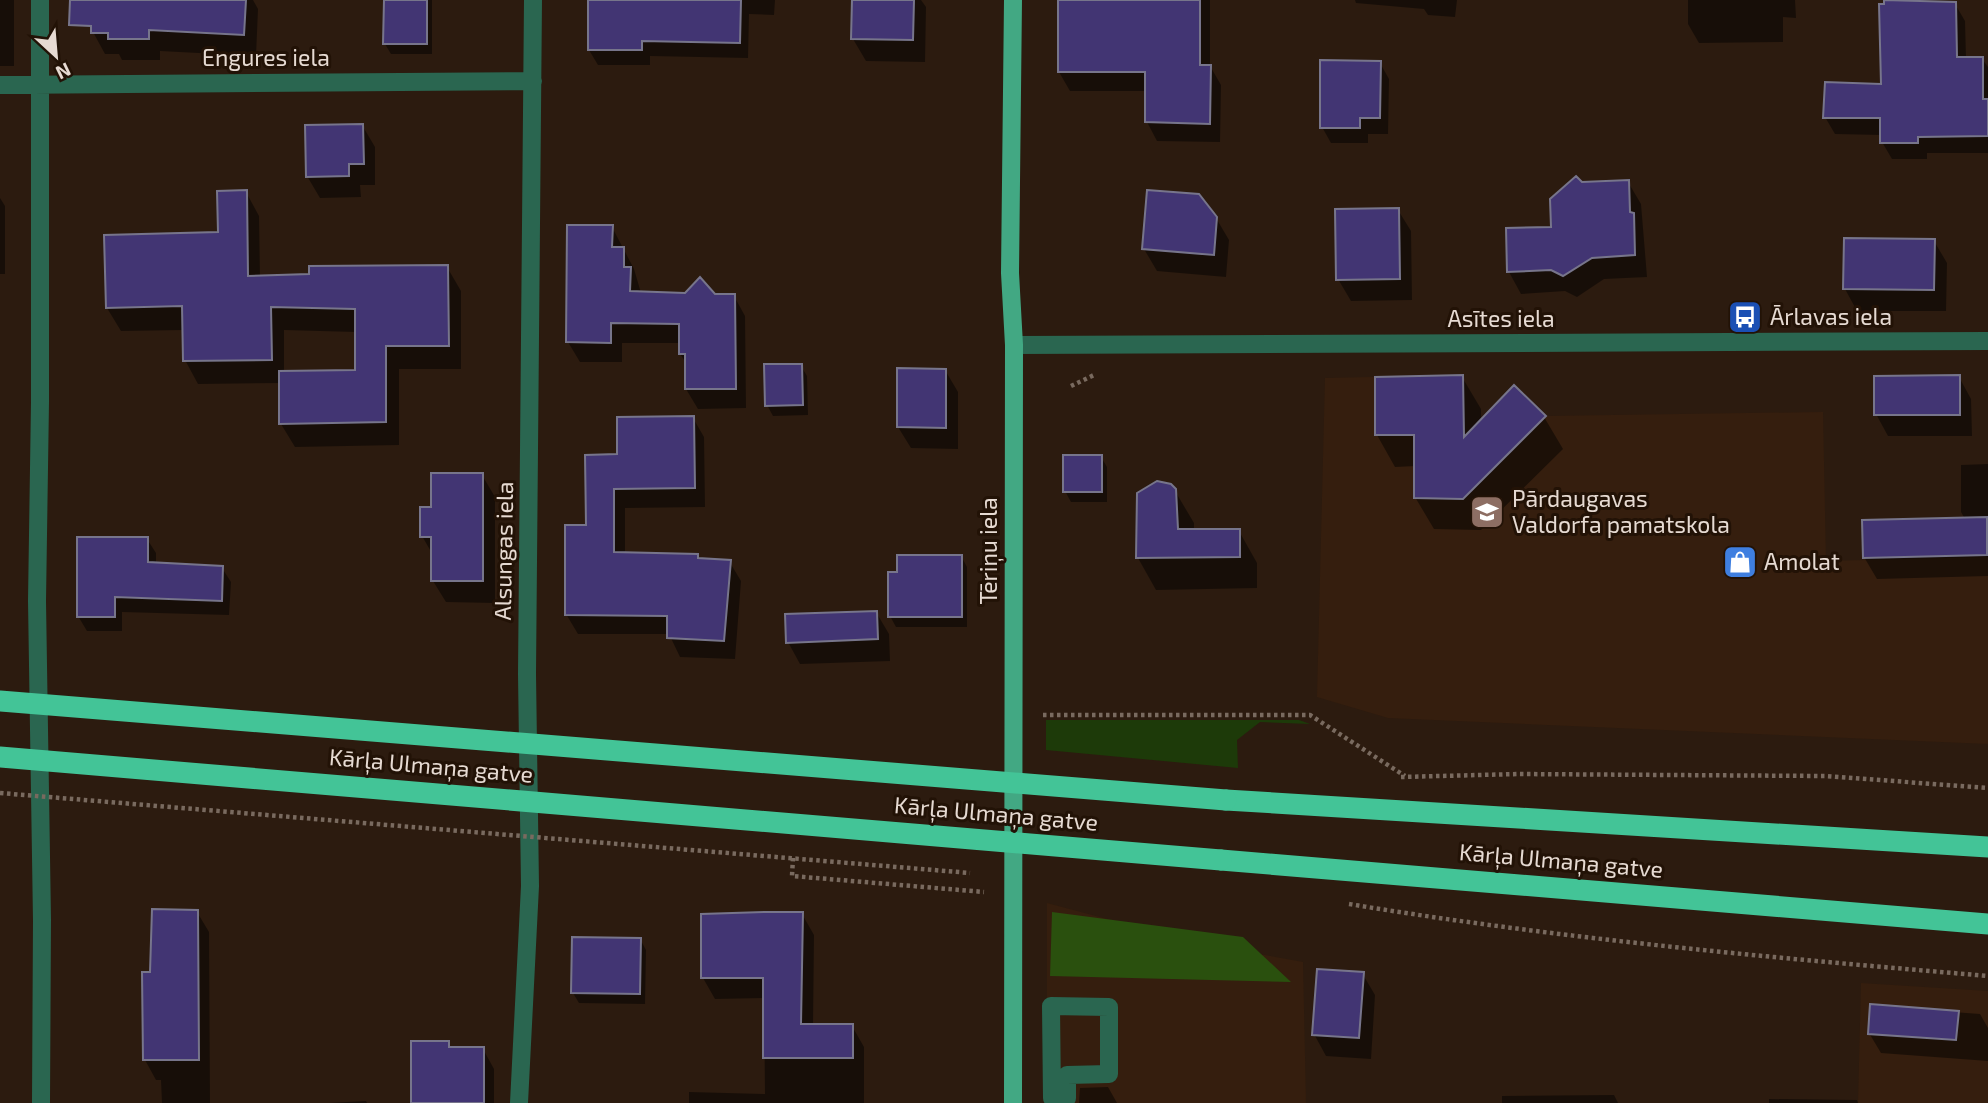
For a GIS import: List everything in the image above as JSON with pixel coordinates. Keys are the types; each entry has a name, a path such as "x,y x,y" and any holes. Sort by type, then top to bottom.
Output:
{"highway":[{"name":"Kārļa Ulmaņa gatve","path":"0,701 1226,800 1988,847"},
{"name":"Kārļa Ulmaņa gatve","path":"0,757 1988,924"}],"main road":[{"name":"Tēriņu iela","path":"1013,0 1010,273 1014,345 1013,1103"}],"street":[{"path":"40,0 37,601 42,920 41,1103"},
{"name":"Alsungas iela","path":"519,1103 530,886 527,674 533,0"},
{"name":"Engures iela","path":"0,85 533,81"},
{"name":"Asītes iela","path":"1014,345 1988,341"},
{"path":"1051,1006 1109,1006 1108,1074 1067,1075 1067,1097 1052,1098 1051,1006"}],"path":[{"path":"1039,715 1310,715 1407,777"},
{"path":"1394,777 1518,774 1825,776 1988,788"},
{"path":"0,793 971,873"},
{"path":"793,858 792,876 1013,896"},
{"path":"1346,904 1476,925 1812,961 1988,976"}],"shaded area":[{"path":"1463,375 1464,436 1514,385 1546,416 1823,412 1826,561 1988,557 1988,744 1388,718 1317,697 1325,378"},
{"path":"1047,903 1194,942 1303,962 1306,1103 1047,1103"},
{"path":"1861,983 1988,991 1988,1103 1858,1103"}],"green space":[{"path":"1046,720 1299,720 1310,724 1260,722 1237,740 1238,768 1046,750"},
{"path":"1052,912 1243,937 1291,982 1050,976"}],"building":[{"path":"70,0 246,0 244,35 149,30 149,39 108,39 108,33 91,33 91,26 69,25"},
{"path":"384,0 427,0 427,44 383,44"},
{"path":"588,0 741,0 740,43 642,41 642,50 588,50"},
{"path":"852,0 914,0 913,40 851,39"},
{"path":"1058,0 1200,0 1200,65 1211,65 1210,124 1145,122 1145,72 1058,72"},
{"path":"1884,0 1956,2 1957,57 1983,57 1983,99 1988,99 1988,136 1918,137 1918,143 1880,143 1880,118 1823,118 1825,82 1881,84 1879,4 1884,4"},
{"path":"1320,60 1381,61 1380,118 1360,118 1360,128 1320,128"},
{"path":"363,124 364,164 349,164 349,176 306,177 305,125"},
{"path":"1576,176 1582,182 1629,180 1630,212 1634,213 1635,255 1592,258 1563,276 1551,270 1507,272 1506,228 1551,227 1550,199"},
{"path":"247,190 248,276 309,274 309,266 448,265 449,346 386,346 386,422 279,424 279,371 355,370 355,309 271,307 272,360 183,361 182,306 106,308 104,235 218,232 217,191"},
{"path":"1147,190 1199,194 1217,217 1214,255 1142,249"},
{"path":"1399,208 1400,279 1336,280 1335,209"},
{"path":"567,225 613,225 612,247 624,247 624,267 631,267 630,291 685,293 700,277 715,294 735,294 736,389 685,389 685,354 679,354 679,324 611,323 611,343 566,342"},
{"path":"1844,238 1935,239 1934,290 1843,289"},
{"path":"764,364 802,364 803,405 765,406"},
{"path":"897,368 946,369 946,428 897,427"},
{"path":"1463,375 1464,437 1514,385 1546,416 1463,499 1414,498 1414,435 1375,435 1375,377"},
{"path":"1960,375 1960,415 1874,415 1874,376"},
{"path":"694,416 695,488 614,489 614,552 698,554 698,558 731,560 724,641 667,638 667,616 565,615 565,525 586,525 585,455 617,454 617,417"},
{"path":"1063,455 1102,455 1102,492 1063,492"},
{"path":"431,473 483,473 483,581 431,581 431,537 420,537 420,507 431,507"},
{"path":"1157,481 1171,484 1176,489 1178,529 1240,529 1240,557 1136,558 1137,493"},
{"path":"1987,517 1987,555 1863,558 1862,520"},
{"path":"77,537 148,537 148,562 223,566 222,601 115,597 115,617 77,617"},
{"path":"897,555 962,555 962,617 888,617 888,572 897,572"},
{"path":"877,611 878,639 786,643 785,614"},
{"path":"152,909 198,910 199,1060 143,1060 142,972 150,972"},
{"path":"803,912 801,1024 853,1024 853,1058 763,1058 763,978 701,978 701,914"},
{"path":"572,937 641,938 640,994 571,993"},
{"path":"1317,969 1364,972 1359,1038 1312,1035"},
{"path":"1870,1004 1959,1011 1956,1040 1868,1034"},
{"path":"411,1041 449,1041 449,1047 484,1047 484,1103 411,1103"}],"place":[{"name":"Ārlavas iela","path":"1745,317"},
{"name":"Pārdaugavas Valdorfa pamatskola","path":"1487,512"},
{"name":"Amolat","path":"1740,562"}]}
